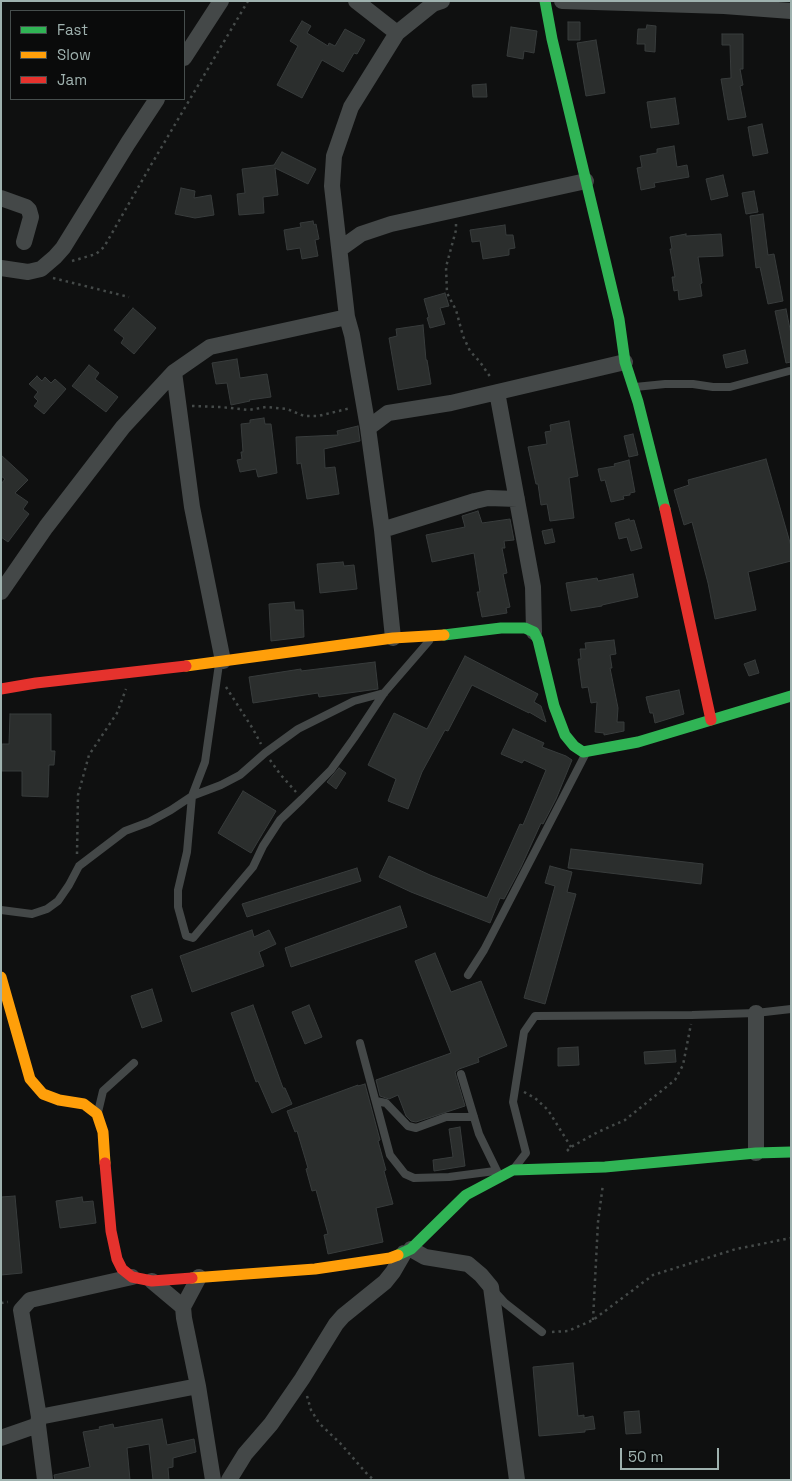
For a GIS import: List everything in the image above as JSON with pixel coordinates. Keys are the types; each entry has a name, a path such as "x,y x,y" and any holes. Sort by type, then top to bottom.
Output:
{"street":[{"path":"185,56 221,1"},
{"path":"356,1 397,33"},
{"path":"393,638 382,530 368,428 348,317 332,186 334,156 351,107 397,33 434,4 442,1"},
{"path":"545,1 619,319 624,362 634,388 670,528 711,720"},
{"path":"562,1 724,6 791,11"},
{"path":"1,268 28,272 41,269 56,257 156,100"},
{"path":"340,249 361,234 391,224 586,181"},
{"path":"1,198 26,207 29,210 31,217 24,242"},
{"path":"1,592 46,527 123,427 174,372 210,348 348,317"},
{"path":"368,428 388,413 450,403 624,362"},
{"path":"174,372 192,507 220,666"},
{"path":"497,392 533,587 534,632 538,640 554,706 565,735 574,746 582,752 602,750 638,742 791,696"},
{"path":"364,403 388,413"},
{"path":"382,530 475,501 488,498 516,499"},
{"path":"1,689 132,673 220,666 393,638 433,636 501,628 525,628 534,632"},
{"path":"1,977 30,1078 43,1094 59,1100 84,1104 97,1114 103,1132 111,1231 117,1259 122,1269 132,1277"},
{"path":"756,1013 756,1153"},
{"path":"229,1480 245,1454 271,1424 302,1380 336,1324 343,1316 385,1282 407,1251 466,1195 499,1173 513,1170 605,1166 756,1153 791,1152"},
{"path":"45,1480 39,1421 21,1310 30,1300 132,1277 152,1280 315,1269 390,1258 407,1251 425,1257 468,1264 491,1287 517,1480"},
{"path":"199,1276 183,1307 213,1480"},
{"path":"152,1280 183,1307"},
{"path":"1,1438 39,1421 198,1386"}],"lane":[{"path":"634,388 664,384 730,387 789,371"},
{"path":"220,666 205,762 192,796 187,852 178,890 178,907 186,936 193,938 253,867 280,820 331,770 384,693 433,636"},
{"path":"1,910 32,914 47,908 58,901 79,866 125,831 149,822 192,796 221,785 240,775 265,753 298,729 354,701 384,693"},
{"path":"468,975 484,950 587,751"},
{"path":"513,1170 526,1153 513,1102 524,1032 535,1016 692,1015 756,1013 791,1009"},
{"path":"360,1043 390,1155 405,1174 414,1178 449,1178 499,1173 479,1134 461,1074"},
{"path":"97,1114 103,1091 134,1063"},
{"path":"376,1102 386,1103 408,1126 416,1128 446,1117 474,1117"},
{"path":"491,1287 506,1303 542,1332"}],"path":[{"path":"67,262 96,254 104,247 248,1"},
{"path":"456,210 456,230 446,267 448,293 470,351 491,378 497,392"},
{"path":"52,278 129,297"},
{"path":"178,406 249,410 266,407 287,409 304,416 318,416 364,403"},
{"path":"220,666 265,753 302,799"},
{"path":"76,859 78,850 78,795 89,755 117,713 132,673"},
{"path":"550,1168 571,1147 625,1120 675,1080 683,1065 692,1015"},
{"path":"516,1087 535,1098 548,1110 571,1147"},
{"path":"593,1320 598,1222 605,1166"},
{"path":"542,1332 568,1331 578,1328 593,1320 654,1275 736,1249 791,1238"},
{"path":"302,1380 311,1410 319,1423 374,1480"}],"building":[{"path":"302,21 311,26 307,33 328,46 329,43 335,46 345,29 365,40 357,54 354,53 343,72 322,60 302,98 277,85 298,46 290,41"},
{"path":"568,22 580,22 580,40 568,40"},
{"path":"647,25 656,26 655,52 645,51 645,44 637,44 638,29 646,29"},
{"path":"511,27 537,31 534,53 524,51 523,59 507,56"},
{"path":"722,34 743,34 743,69 740,69 743,85 740,86 746,117 728,120 721,79 731,78 730,45 722,45"},
{"path":"596,40 605,93 586,96 577,43"},
{"path":"486,84 487,97 473,97 472,85"},
{"path":"675,98 679,124 651,128 647,102"},
{"path":"762,124 768,153 753,156 748,127"},
{"path":"674,146 677,167 687,165 689,177 654,183 655,187 641,190 637,168 642,167 640,156 657,153 657,149"},
{"path":"282,152 316,169 308,184 275,168 278,195 263,197 264,213 239,215 237,194 245,193 242,169 274,165"},
{"path":"723,175 728,196 711,200 706,179"},
{"path":"181,188 195,191 194,198 211,195 214,215 195,218 175,214"},
{"path":"754,191 758,212 746,214 742,193"},
{"path":"763,214 768,255 774,254 783,301 768,304 760,267 756,268 750,216"},
{"path":"313,221 314,225 316,224 319,239 315,240 318,256 302,259 300,248 287,250 284,230 301,227 300,223"},
{"path":"505,225 506,235 513,235 515,248 509,249 509,255 483,259 480,241 472,242 470,230"},
{"path":"686,234 686,236 721,234 723,256 698,257 702,296 679,300 678,290 674,291 672,277 675,277 670,237"},
{"path":"445,293 449,306 440,308 445,324 430,328 424,299"},
{"path":"133,308 156,328 134,354 121,343 124,338 114,330"},
{"path":"786,309 791,334 791,362 786,363 775,311"},
{"path":"423,325 426,360 431,384 398,390 389,338 397,336 396,329"},
{"path":"745,350 748,363 726,368 723,355"},
{"path":"237,359 240,378 267,374 271,397 231,405 227,383 216,384 212,363"},
{"path":"89,365 99,373 95,379 118,397 106,412 72,386"},
{"path":"37,376 42,381 45,377 51,383 55,379 66,389 44,414 34,406 38,401 34,397 38,392 29,384"},
{"path":"264,418 265,424 271,424 277,473 258,477 256,469 240,472 237,460 242,459 241,452 243,452 241,424 250,423 250,420"},
{"path":"569,421 578,476 569,478 574,518 550,521 547,504 541,505 538,484 536,484 528,447 547,444 545,432 551,431 550,425"},
{"path":"358,426 360,441 324,449 325,468 335,467 339,494 307,499 301,463 297,464 296,437 338,435 337,431"},
{"path":"633,434 638,455 629,457 624,436"},
{"path":"1,455 28,480 15,493 28,502 23,509 29,514 8,542 1,537 1,484 5,479 1,476"},
{"path":"766,459 791,546 791,561 748,572 756,610 715,619 692,522 684,525 674,490 689,485 688,480"},
{"path":"629,460 635,492 623,496 624,499 611,502 605,480 601,481 598,469 615,466 614,464"},
{"path":"478,511 482,523 510,519 514,540 504,541 505,548 502,548 507,573 503,574 510,607 506,608 507,613 482,617 477,592 480,592 474,553 432,562 426,535 465,527 462,516"},
{"path":"629,519 630,521 634,520 642,548 631,551 627,537 619,539 615,523"},
{"path":"552,529 555,542 545,544 542,531"},
{"path":"343,562 344,566 354,565 357,589 320,593 317,564"},
{"path":"633,574 638,597 571,611 566,583 597,578 598,581"},
{"path":"294,602 295,610 303,610 304,637 271,641 269,604"},
{"path":"614,640 616,654 610,655 612,668 610,668 618,708 617,722 624,722 624,731 604,735 604,733 595,732 597,702 591,703 588,687 582,688 578,659 581,659 580,649 586,649 585,643"},
{"path":"465,656 538,694 534,702 541,706 546,722 472,685 448,731 445,730 422,772 408,809 388,801 396,779 368,765 394,713 427,729"},
{"path":"755,660 759,673 749,676 744,664"},
{"path":"375,662 378,689 319,697 318,693 253,703 249,677 301,669 301,671"},
{"path":"679,690 684,714 655,723 646,697"},
{"path":"10,714 51,714 51,751 55,751 54,765 49,765 48,797 22,796 22,771 2,771 2,744 9,744"},
{"path":"513,729 544,743 542,747 572,760 556,799 543,824 541,823 504,899 500,898 490,923 411,892 379,877 389,856 487,898 520,824 523,825 546,770 524,760 522,763 501,754"},
{"path":"339,768 346,773 336,789 327,782"},
{"path":"243,791 276,811 251,853 218,833"},
{"path":"571,849 703,864 701,884 568,868"},
{"path":"550,866 572,872 567,892 576,894 545,1004 524,998 555,886 545,883"},
{"path":"357,868 361,881 247,917 242,904"},
{"path":"400,906 407,927 291,967 285,948"},
{"path":"252,930 254,937 269,930 276,944 259,952 264,966 192,992 180,956"},
{"path":"435,953 451,992 481,981 507,1046 478,1058 479,1062 455,1072 465,1106 416,1122 411,1121 406,1116 398,1095 389,1099 380,1096 376,1080 451,1053 415,961"},
{"path":"152,989 162,1021 142,1028 131,996"},
{"path":"253,1005 283,1088 285,1088 292,1104 272,1113 258,1081 256,1082 231,1013"},
{"path":"309,1005 322,1037 305,1044 292,1012"},
{"path":"578,1047 579,1065 558,1066 558,1048"},
{"path":"675,1050 676,1062 645,1064 644,1052"},
{"path":"365,1084 380,1140 378,1141 386,1170 384,1171 393,1204 376,1208 383,1242 328,1254 324,1235 328,1234 316,1190 312,1191 306,1169 308,1168 297,1131 295,1132 287,1111"},
{"path":"460,1127 465,1166 434,1171 433,1160 453,1157 449,1129"},
{"path":"15,1196 22,1273 1,1275 1,1197"},
{"path":"82,1197 83,1202 93,1201 96,1223 60,1228 56,1201"},
{"path":"573,1363 578,1416 584,1415 584,1418 593,1416 595,1429 585,1430 585,1432 539,1436 533,1367"},
{"path":"639,1411 641,1433 626,1434 624,1412"},
{"path":"162,1419 167,1445 194,1439 196,1452 173,1458 173,1467 168,1468 169,1480 153,1480 149,1444 127,1448 130,1480 55,1480 54,1475 90,1467 83,1432 113,1424 114,1428"}],"traffic: fast":[{"path":"545,1 552,39 619,319 625,362 638,402 665,509"},
{"path":"444,635 501,628 525,628 534,632 538,640 554,706 565,735 574,746 583,752 638,742 791,696"},
{"path":"398,1255 411,1249 466,1195 513,1170 605,1167 756,1153 791,1152"}],"traffic: slow":[{"path":"186,666 393,638 444,635"},
{"path":"1,977 30,1079 43,1094 59,1100 84,1104 97,1114 103,1132 105,1163"},
{"path":"192,1278 315,1269 390,1258 398,1255"}],"traffic: jam":[{"path":"665,509 711,720"},
{"path":"1,689 36,683 186,666"},
{"path":"105,1163 111,1231 117,1259 122,1269 132,1277 152,1281 192,1278"}]}
